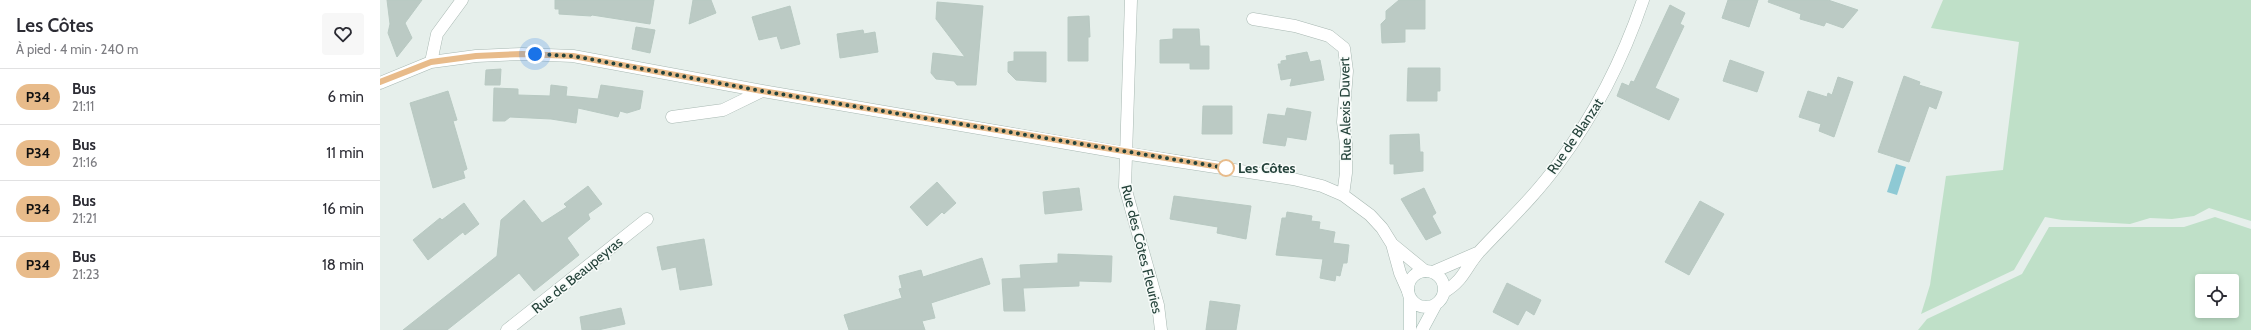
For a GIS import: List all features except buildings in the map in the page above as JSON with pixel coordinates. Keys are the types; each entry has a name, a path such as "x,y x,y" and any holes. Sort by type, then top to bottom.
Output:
{"street":[{"path":"431,62 437,34 462,0"},
{"name":"Rue des Côtes Fleuries","path":"1131,0 1124,153 1125,187 1158,305 1161,330"},
{"name":"Rue de Blanzat","path":"1444,292 1456,284 1478,253 1498,233 1558,164 1604,93 1633,29 1643,0"},
{"name":"Rue Alexis Duvert","path":"1253,19 1295,26 1329,36 1344,48 1347,71 1343,122 1346,144 1346,173 1343,195"},
{"path":"380,82 431,62 476,56 522,54 573,56 762,91 1124,153 1293,179 1322,186 1343,195 1370,215 1382,228 1392,244 1400,273 1409,294 1421,306 1428,307 1436,304"},
{"path":"672,117 723,110 762,91"},
{"name":"Rue de Beaupeyras","path":"507,330 647,219"},
{"path":"1392,244 1442,280 1444,292 1422,330"},
{"name":"Rue de Blanzat","path":"1429,272 1478,253"},
{"path":"1410,330 1408,286 1414,276 1429,272"}],"green space":[{"path":"1943,0 2251,0 2251,221 2209,208 2194,216 2172,219 2150,218 2130,224 2062,220 2045,217 2014,270 1921,314 1930,285 1946,176 2003,170 2019,42 1931,28"},
{"path":"2215,217 2251,229 2251,330 1918,330 1927,319 2022,274 2049,227 2184,227"}],"water":[{"path":"1896,164 1906,167 1897,195 1887,192"}],"bus line":[{"name":"P34","path":"380,82 431,62 476,56 522,54 573,56 762,91 1124,153 1226,168"}],"place":[{"name":"Les Côtes","path":"1226,168"}],"route":[{"path":"535,54 573,56 762,91 1124,153 1226,168"}]}
